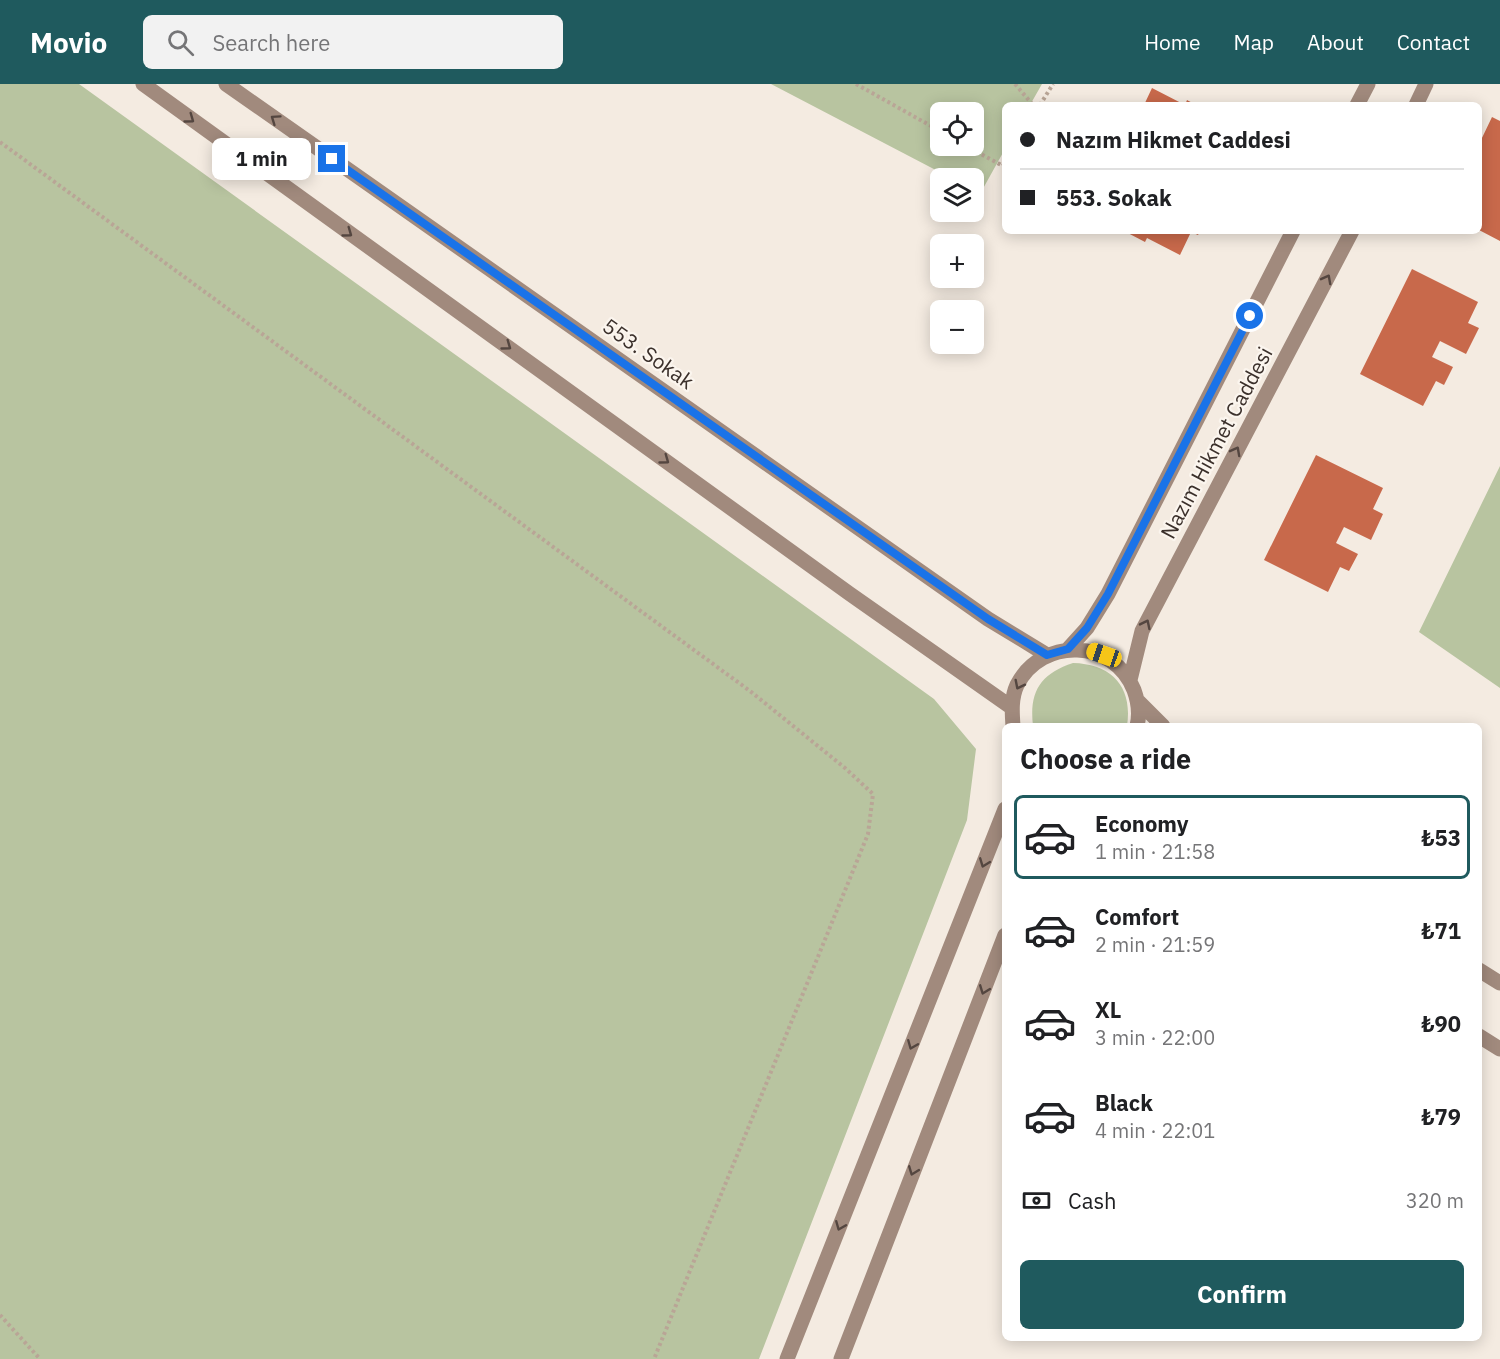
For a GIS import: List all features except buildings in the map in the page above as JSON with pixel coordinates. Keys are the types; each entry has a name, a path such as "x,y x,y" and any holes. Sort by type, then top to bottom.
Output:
{"main road":[{"path":"143,84 850,594 1011,707"},
{"name":"553. Sokak","path":"226,84 988,619 1047,655"},
{"path":"1359,102 1368,84"},
{"path":"1417,102 1426,84"},
{"name":"Nazım Hikmet Caddesi","path":"1068,649 1087,628 1108,594 1291,234"},
{"name":"Nazım Hikmet Caddesi","path":"1130,680 1142,631 1350,234"},
{"path":"1013,723 1011,707 1017,686 1023,677 1030,668 1047,655 1068,649 1086,649 1104,655 1119,666 1130,680 1138,700 1160,723"},
{"path":"1137,723 1138,700"},
{"path":"787,1359 1002,817"},
{"path":"841,1359 1002,943"},
{"path":"1482,972 1500,982"},
{"path":"1482,1038 1500,1049"}],"path":[{"path":"856,84 930,125"},
{"path":"1015,84 1030,102"},
{"path":"1042,102 1053,84"},
{"path":"0,142 750,691 845,768 873,794 868,834 654,1359"},
{"path":"984,156 1002,165"},
{"path":"0,1315 40,1359"}],"green space":[{"path":"0,84 79,84 934,699 976,749 967,820 759,1359 0,1359"},
{"path":"771,84 1042,84 1032,102 1002,102 1002,154 984,187 984,168 932,168"},
{"path":"1500,466 1500,688 1419,632"},
{"path":"1073,663 1087,664 1109,673 1123,689 1127,700 1127,723 1033,723 1033,703 1039,686 1062,667"}],"route":[{"path":"332,159 988,619 1047,655 1068,649 1087,628 1108,594 1250,316"}]}
